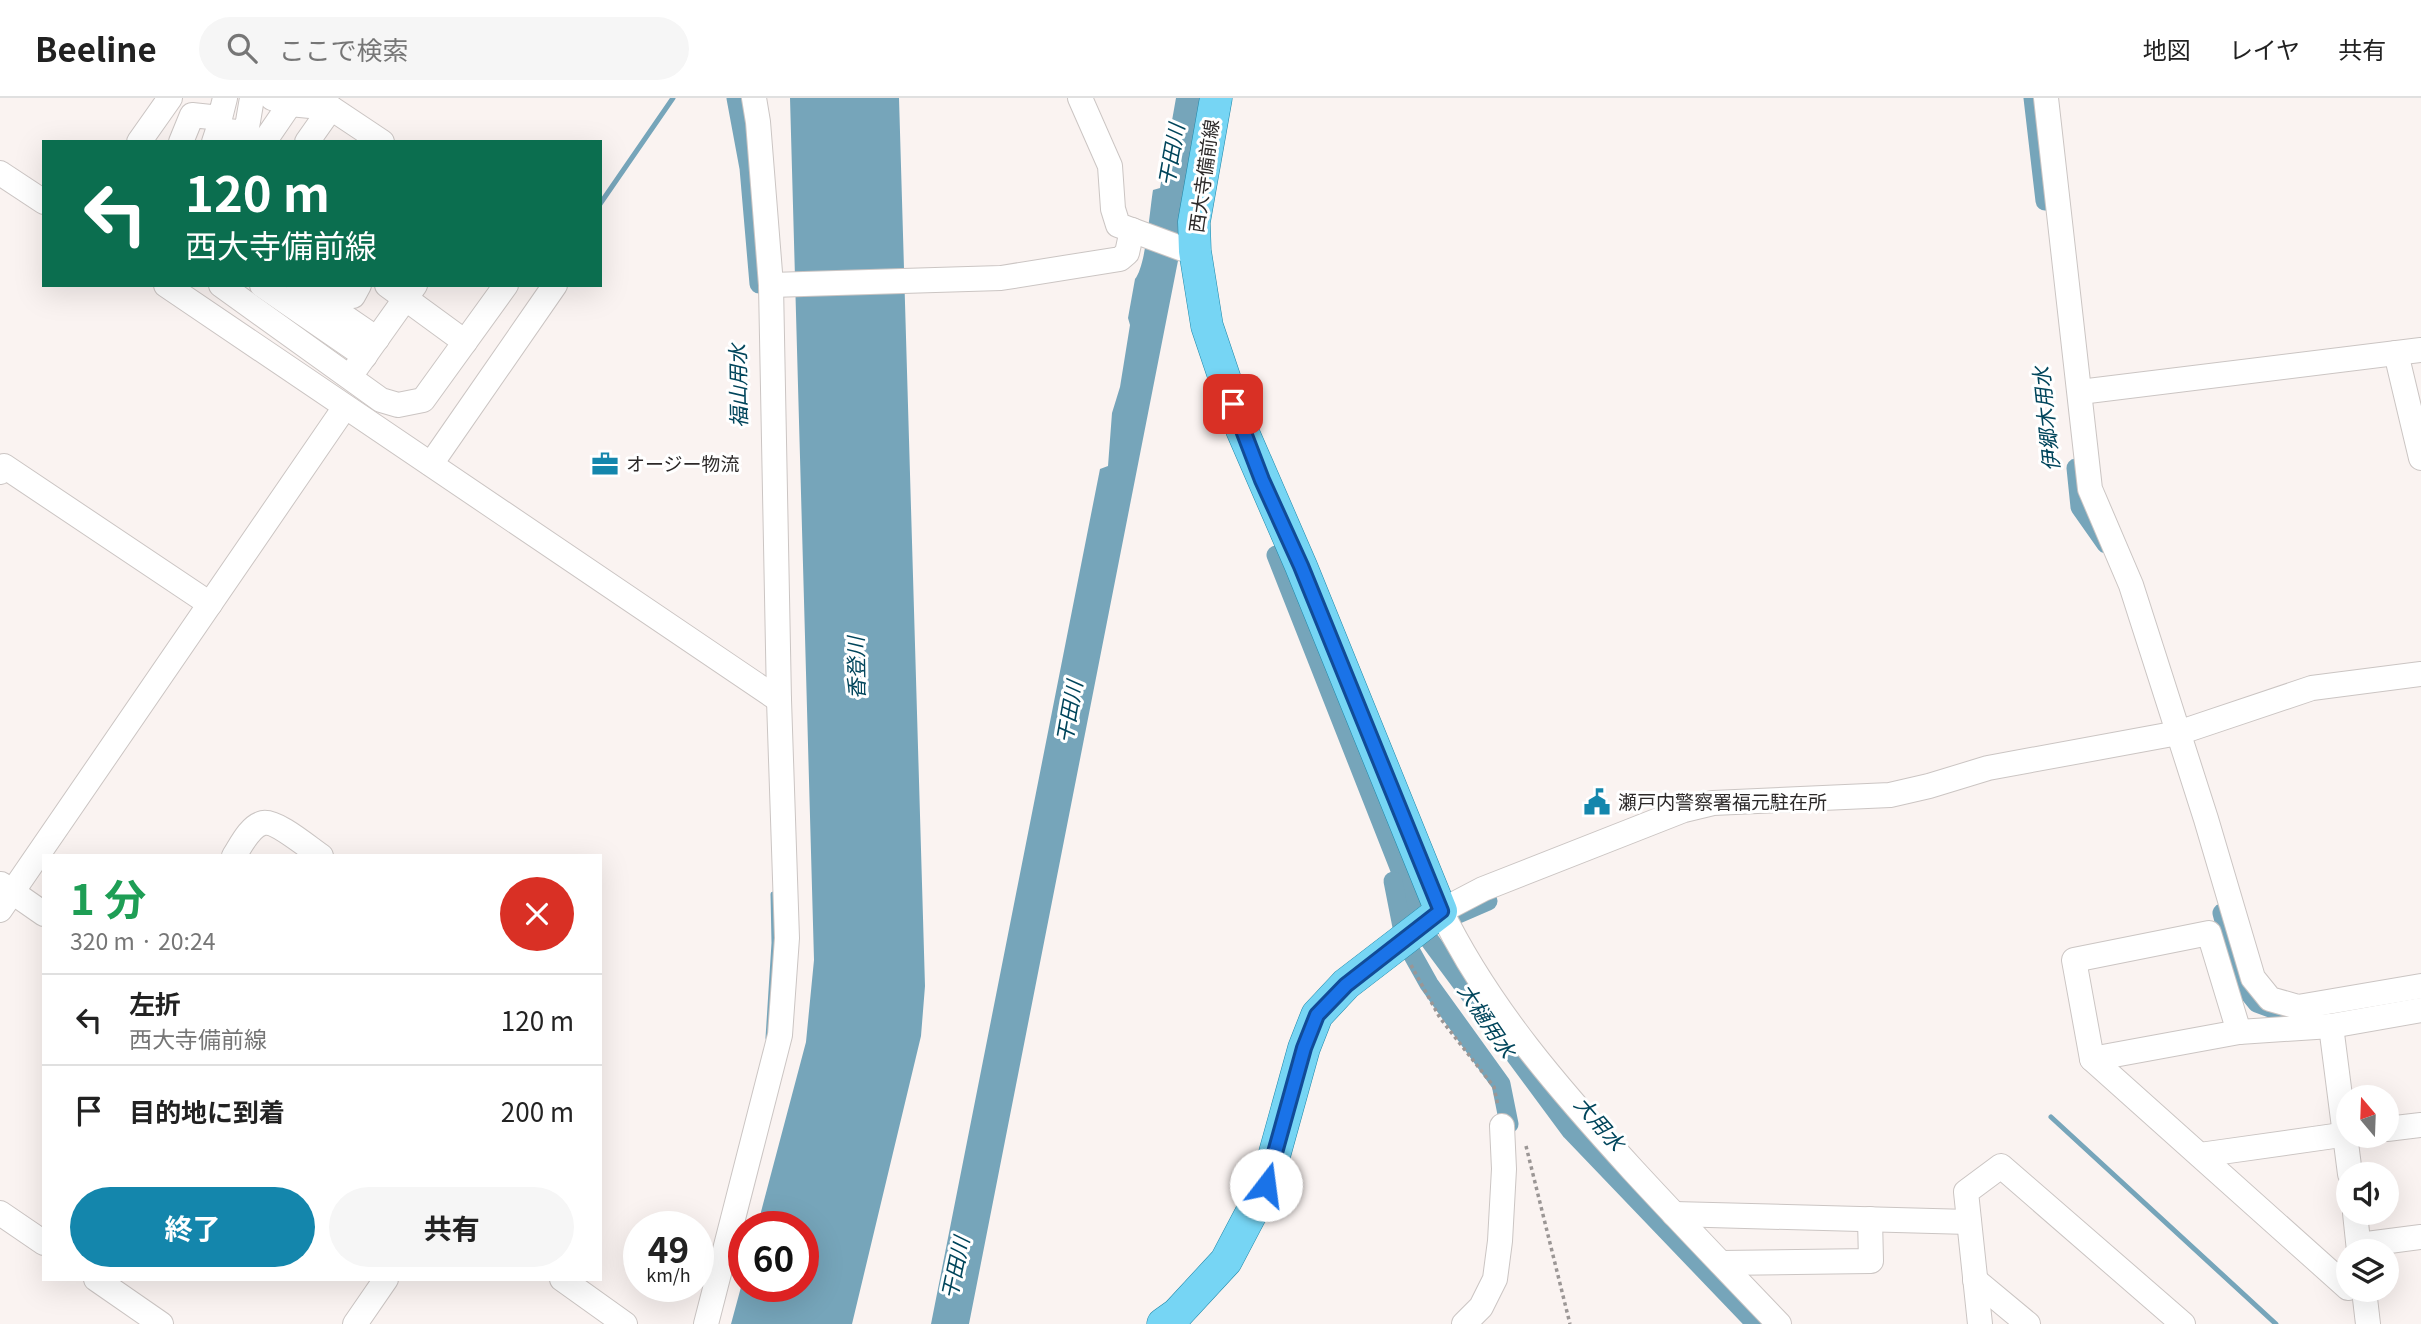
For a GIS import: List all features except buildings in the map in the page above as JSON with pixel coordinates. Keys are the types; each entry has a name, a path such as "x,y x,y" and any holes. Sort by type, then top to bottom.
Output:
{"main road":[{"name":"西大寺備前線","path":"1216,98 1189,250 1207,326 1242,430 1301,566 1441,911"},
{"path":"1163,1324 1177,1314 1226,1261 1266,1185 1304,1048 1317,1015 1346,985 1441,911"}],"street":[{"path":"170,98 145,132 173,140"},
{"path":"181,140 192,115 220,118 225,98"},
{"path":"215,140 218,130 246,133 252,98"},
{"path":"706,1324 780,1035 787,938 779,699 777,285 754,98"},
{"path":"1080,98 1110,166 1113,209 1118,225 1189,250"},
{"path":"2046,98 2090,489 2130,585 2253,978 2270,999 2298,1007 2421,986"},
{"path":"265,140 281,101 331,108 379,140"},
{"path":"308,140 331,108"},
{"path":"0,173 42,201"},
{"path":"777,285 1001,278 1120,259 1127,253 1136,232"},
{"path":"169,287 779,699"},
{"path":"224,287 381,400 398,405 423,400 505,287"},
{"path":"266,287 371,347"},
{"path":"330,287 353,296 358,287"},
{"path":"431,464 554,287"},
{"path":"350,377 371,347 403,290 465,342"},
{"path":"310,291 371,347"},
{"path":"2080,392 2421,350"},
{"path":"2396,353 2421,458"},
{"path":"42,913 4,895 210,604 345,407"},
{"path":"0,472 4,466 210,604"},
{"path":"1779,1324 1565,1096 1482,987 1441,911 1483,889 1684,810 1704,805 1890,794 1929,786 1988,768 2178,733 2312,688 2421,674"},
{"path":"235,854 252,831 262,823 272,823 318,854"},
{"path":"2239,1032 2209,933 2074,960 2092,1059 2336,1277"},
{"path":"2092,1059 2239,1032 2331,1026 2421,1010"},
{"path":"2331,1026 2340,1085"},
{"path":"2399,1128 2421,1125"},
{"path":"1464,1324 1481,1307 1495,1279 1503,1181 1502,1126"},
{"path":"2200,1155 2336,1136"},
{"path":"1980,1324 1966,1192 2001,1166 2183,1324"},
{"path":"0,1213 42,1242"},
{"path":"1674,1214 1969,1222"},
{"path":"1721,1263 1871,1261 1870,1219"},
{"path":"2399,1241 2421,1237"},
{"path":"1975,1280 2028,1324"},
{"path":"99,1281 161,1324"},
{"path":"355,1324 385,1281"},
{"path":"565,1281 625,1324"}],"path":[{"path":"1399,944 1440,1018 1494,1087 1502,1126 1524,1138 1570,1324"}],"water":[{"name":"香登川","path":"790,98 899,98 925,986 921,1036 852,1324 731,1324 737,1302 819,1302 819,1211 761,1211 806,1042 814,960"},
{"name":"干田川","path":"1176,98 1210,98 969,1324 931,1324 1100,469 1108,466 1112,413 1120,387 1135,279 1145,250 1153,190 1160,188"}],"waterway":[{"path":"602,201 673,98"},
{"name":"福山用水","path":"736,98 749,168 759,284"},
{"name":"伊郷木用水","path":"2033,98 2045,201"},
{"name":"伊郷木用水","path":"2076,468 2080,507 2106,544"},
{"name":"大用水","path":"1276,555 1417,913"},
{"name":"大樋用水","path":"1393,881 1403,932"},
{"path":"768,1038 774,943 773,894"},
{"path":"1458,914 1488,901"},
{"name":"伊郷木用水","path":"2222,913 2240,982 2257,1003 2281,1012"},
{"name":"大用水","path":"1428,938 1571,1131 1756,1324"},
{"name":"大樋用水","path":"1410,950 1429,984 1501,1084 1509,1124"},
{"path":"2051,1117 2276,1324"}],"place":[{"name":"オージー物流","path":"605,464"},
{"name":"瀬戸内警察署福元駐在所","path":"1597,802"}],"route":[{"path":"1233,404 1441,911 1346,985 1317,1015 1304,1048 1266,1185"}]}
